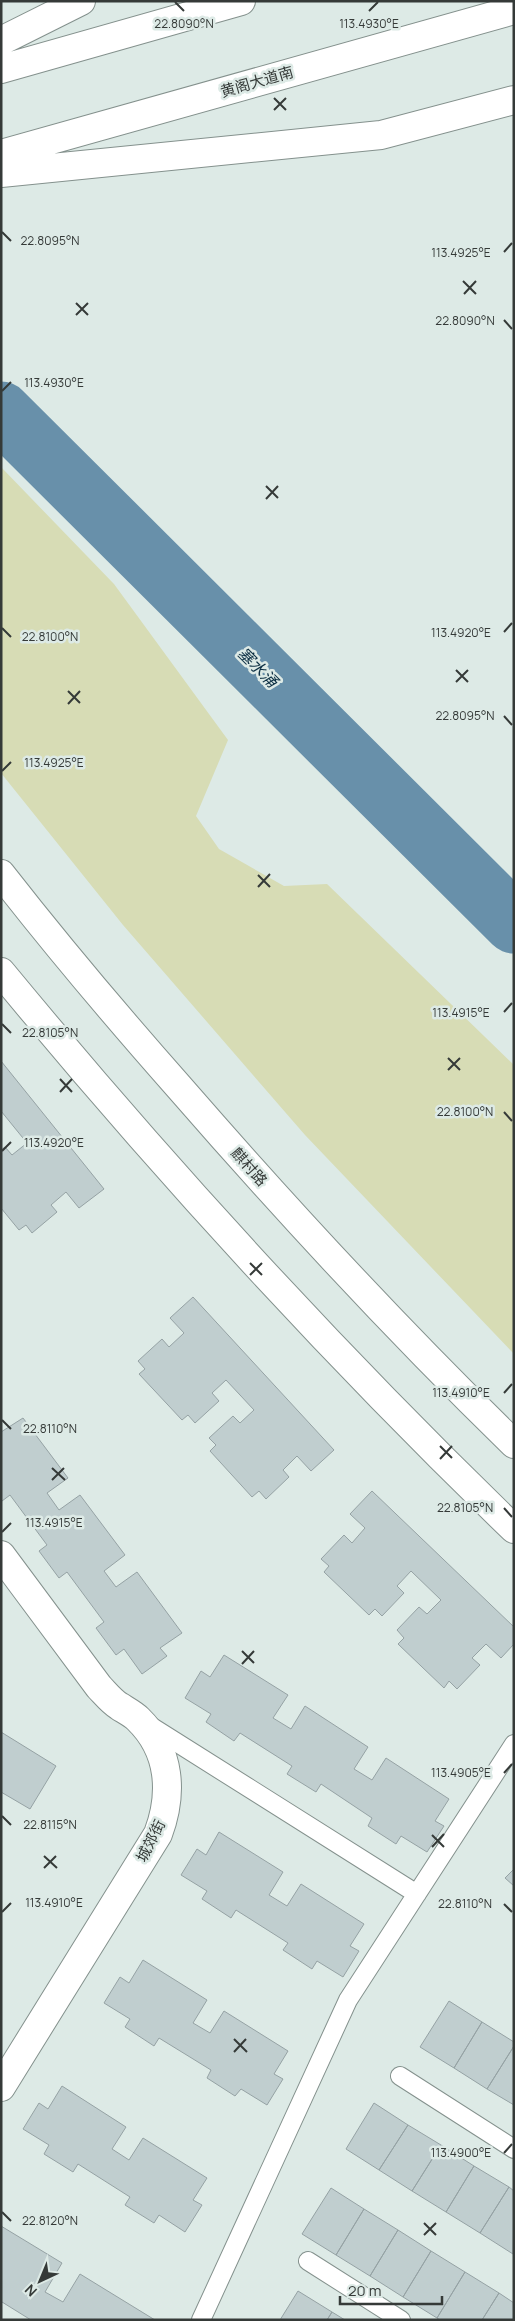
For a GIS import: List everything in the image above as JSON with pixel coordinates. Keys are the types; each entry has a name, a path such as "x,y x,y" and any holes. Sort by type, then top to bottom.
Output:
{"street":[{"path":"1,41 82,1"},
{"path":"1,69 241,1"},
{"name":"黄阁大道南","path":"1,154 514,10"},
{"path":"1,174 381,135 514,100"},
{"name":"麒村路","path":"1,874 121,1020 237,1154 358,1285 514,1444"},
{"path":"1,972 74,1060 192,1195 293,1305 439,1456 514,1529"},
{"name":"城郊街","path":"1,1555 99,1687 117,1705 138,1718 158,1748 165,1765 168,1800 158,1834 1,2087"}],"lane":[{"path":"138,1718 417,1894"},
{"path":"202,2320 348,2000 514,1744"},
{"path":"400,2076 514,2148"},
{"path":"308,2260 401,2320"}],"green space":[{"path":"1,467 114,584 228,740 196,816 219,849 284,886 327,884 514,1065 514,1354 305,1135 123,925 1,773"}],"building":[{"path":"1,1061 104,1189 79,1208 66,1192 51,1205 57,1212 32,1233 26,1225 19,1230 1,1208 1,1150 5,1147 12,1155 27,1143 1,1111"},
{"path":"193,1297 334,1450 311,1471 297,1456 283,1470 289,1477 266,1499 259,1491 252,1497 210,1451 216,1445 209,1438 233,1416 240,1423 254,1410 226,1380 212,1393 219,1401 195,1423 188,1415 182,1420 139,1374 145,1369 138,1361 162,1339 169,1347 184,1333 170,1318"},
{"path":"23,1418 68,1478 47,1493 59,1510 80,1495 125,1555 104,1571 116,1587 137,1572 182,1633 160,1648 167,1656 142,1674 124,1649 116,1655 96,1628 104,1622 67,1572 59,1578 39,1551 47,1545 10,1495 2,1501 1,1499 1,1432"},
{"path":"372,1491 514,1627 514,1644 501,1658 486,1644 472,1658 480,1665 457,1689 449,1681 444,1688 398,1644 404,1638 397,1630 419,1607 427,1614 441,1600 411,1571 397,1586 404,1593 382,1616 375,1609 369,1615 324,1572 329,1566 321,1559 344,1535 352,1543 365,1528 350,1514"},
{"path":"224,1655 288,1695 273,1718 291,1729 305,1706 368,1747 354,1769 372,1780 386,1758 449,1799 435,1821 444,1826 427,1852 401,1836 396,1844 368,1826 372,1818 321,1784 316,1792 287,1774 292,1766 240,1733 234,1741 206,1722 211,1714 185,1698 201,1671 210,1677"},
{"path":"1,1732 56,1766 30,1809 1,1792"},
{"path":"219,1832 283,1872 269,1895 287,1906 301,1884 364,1924 350,1946 359,1951 343,1977 317,1961 312,1969 283,1950 288,1943 236,1910 231,1918 202,1899 207,1891 181,1875 197,1849 206,1855"},
{"path":"514,1869 514,1886 505,1878"},
{"path":"143,1960 207,2000 193,2023 210,2033 224,2011 288,2051 274,2074 283,2079 267,2105 241,2089 235,2096 207,2078 211,2070 159,2038 154,2046 125,2027 130,2019 104,2003 120,1977 129,1983"},
{"path":"449,2001 482,2022 454,2068 420,2047"},
{"path":"482,2022 514,2042 514,2046 487,2089 454,2068"},
{"path":"514,2046 514,2105 487,2089"},
{"path":"62,2086 126,2127 112,2149 129,2160 143,2138 207,2178 193,2200 202,2205 185,2232 159,2215 154,2223 125,2205 130,2197 78,2164 73,2172 44,2154 49,2145 23,2129 39,2103 48,2109"},
{"path":"374,2103 408,2125 379,2170 346,2149"},
{"path":"408,2125 441,2145 412,2191 379,2170"},
{"path":"441,2145 474,2166 446,2212 412,2191"},
{"path":"474,2166 509,2187 480,2233 446,2212"},
{"path":"509,2187 514,2191 513,2254 480,2233"},
{"path":"331,2188 364,2209 336,2255 302,2234"},
{"path":"364,2209 398,2230 370,2276 336,2255"},
{"path":"1,2226 62,2263 45,2292 63,2302 80,2274 155,2320 31,2320 2,2302 1,2304"},
{"path":"398,2230 431,2251 403,2297 370,2276"},
{"path":"431,2251 465,2272 437,2318 403,2297"},
{"path":"465,2272 499,2293 482,2320 440,2320 437,2318"},
{"path":"298,2291 332,2312 327,2320 280,2320"},
{"path":"499,2293 514,2303 514,2320 482,2320"},
{"path":"332,2312 345,2320 327,2320"}],"waterway":[{"name":"塞水涌","path":"1,412 514,923"}]}
